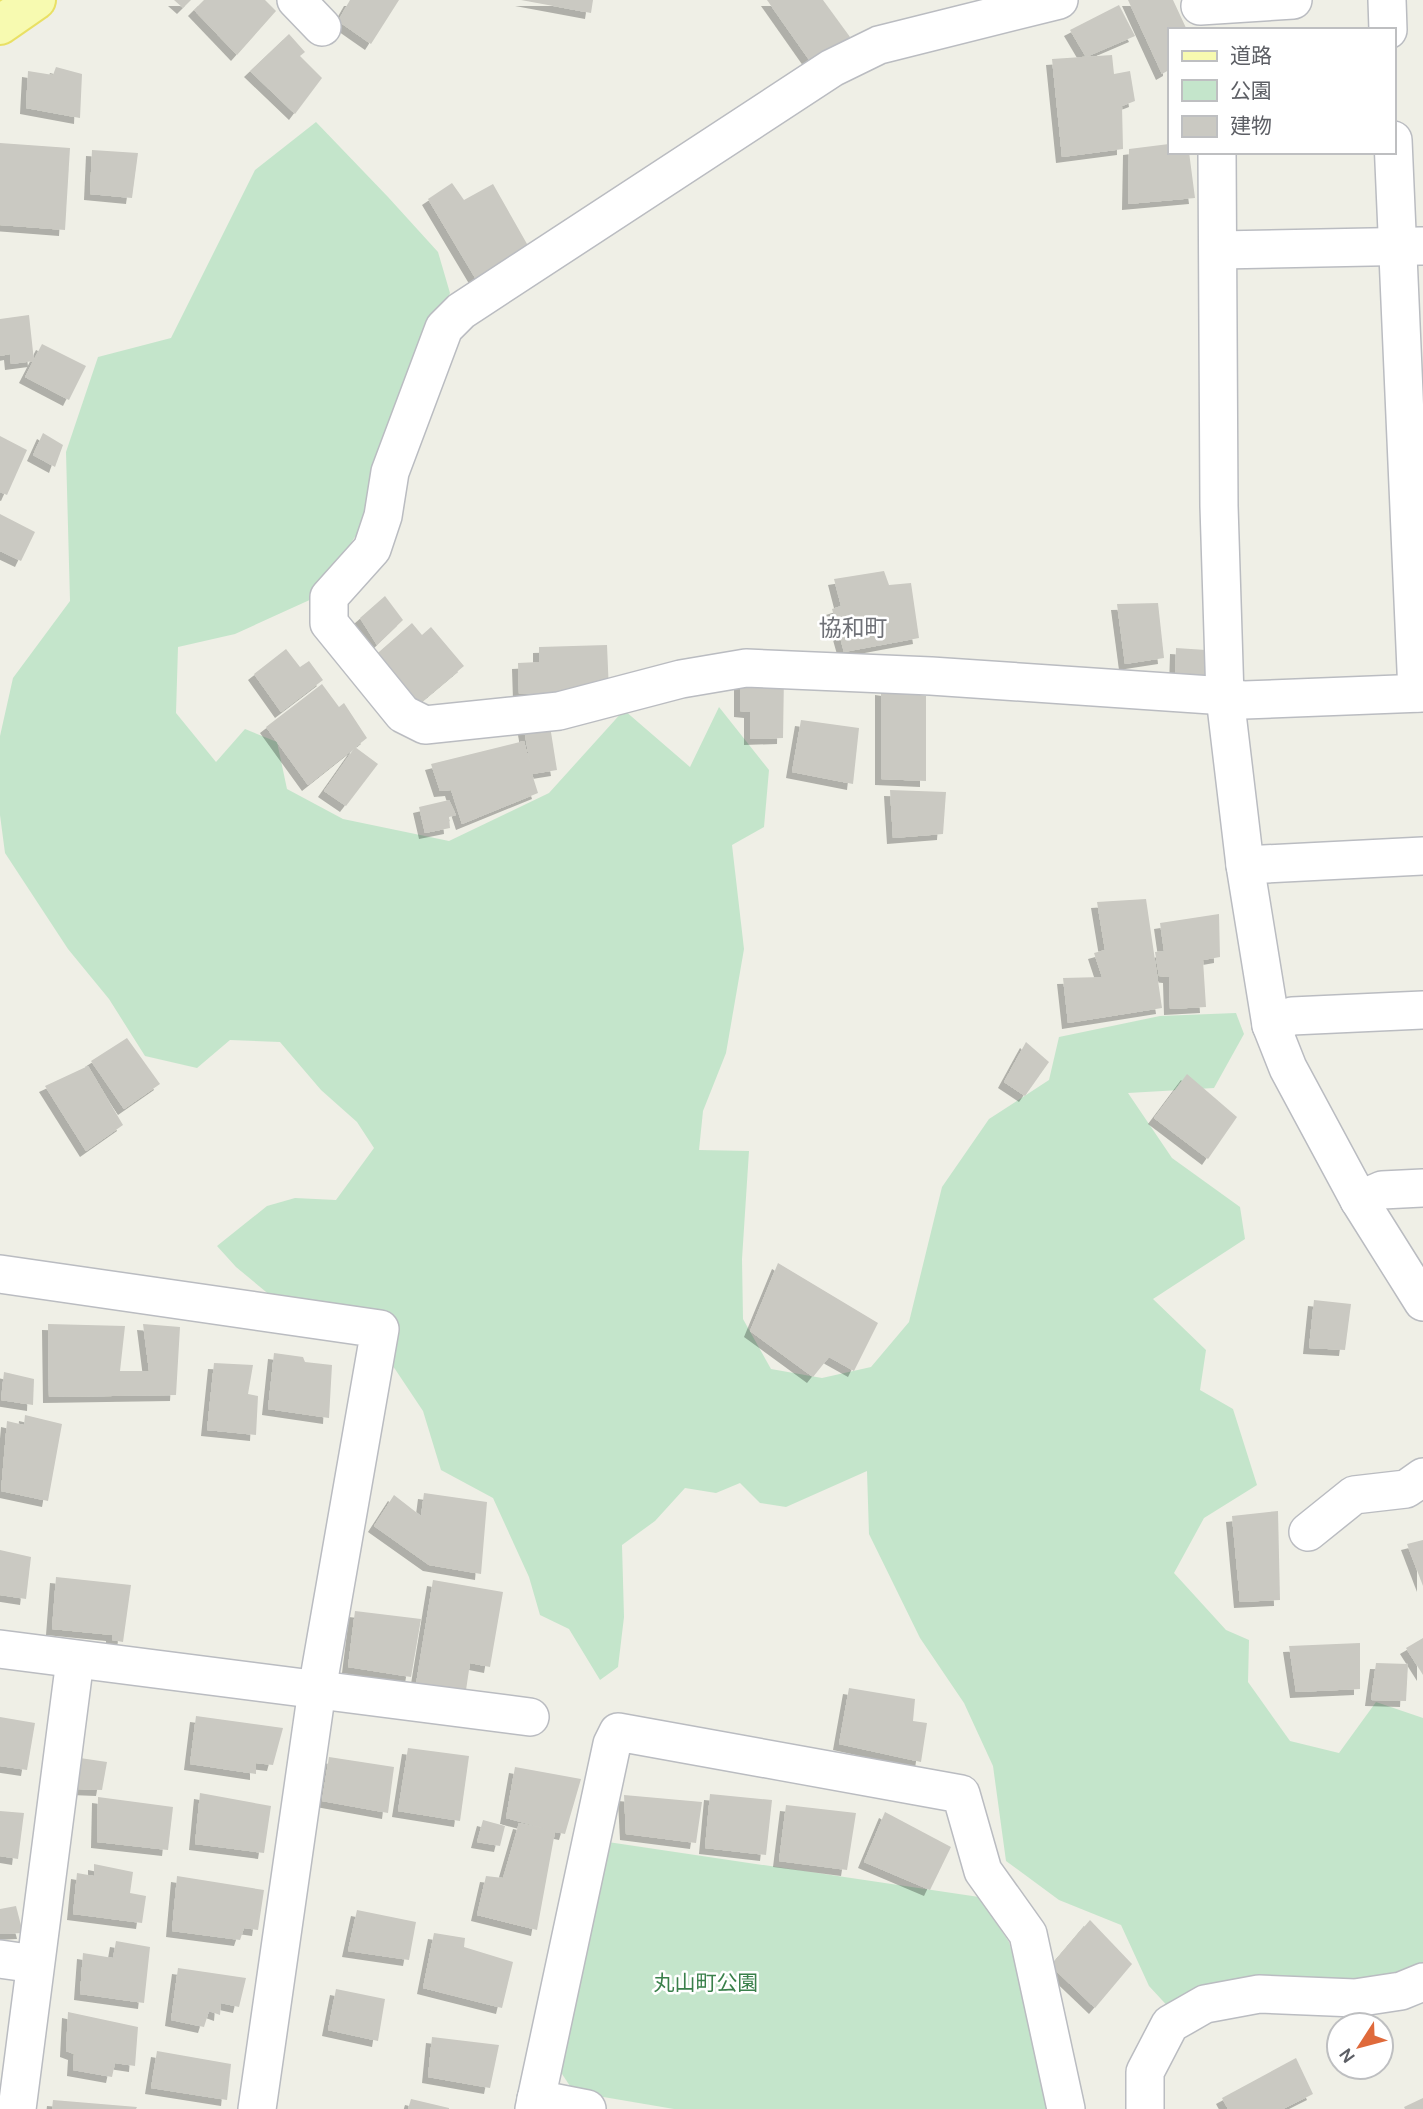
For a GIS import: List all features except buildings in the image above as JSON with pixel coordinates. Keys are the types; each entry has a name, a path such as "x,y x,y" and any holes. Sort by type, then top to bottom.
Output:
{"main road":[{"path":"0,24 36,0"}],"street":[{"path":"296,0 322,27"},
{"path":"1059,0 879,45 832,68 461,311 444,328 390,472 383,516 372,549 329,597 329,623 403,714 425,725 559,711 681,680 746,668 931,676 1244,700 1420,693 1411,246 1395,152"},
{"path":"1202,12 1293,0"},
{"path":"1387,0 1388,28"},
{"path":"1217,154 1219,506 1225,697 1245,865 1271,1025 1288,1068 1359,1200 1423,1302"},
{"path":"1219,250 1411,246"},
{"path":"1245,865 1423,856"},
{"path":"1271,1025 1292,1016 1423,1010"},
{"path":"1359,1200 1382,1190 1423,1188"},
{"path":"0,1274 380,1329 317,1690 257,2109"},
{"path":"1308,1532 1354,1495 1406,1489 1423,1477"},
{"path":"0,1649 530,1717"},
{"path":"17,2109 18,1962 75,1660"},
{"path":"587,2109 535,2104 612,1744 618,1732 961,1794 983,1871 1028,1934 1066,2109"},
{"path":"1145,2109 1145,2072 1170,2024 1205,2004 1259,1994 1356,1998 1401,1991 1423,1982"}],"green space":[{"path":"316,122 438,252 450,293 401,403 375,507 314,598 235,634 178,647 176,713 216,762 245,729 277,742 287,789 343,819 449,841 549,793 624,710 690,767 719,707 769,770 764,827 732,845 744,949 726,1053 703,1111 699,1150 749,1151 742,1259 743,1319 771,1369 822,1378 871,1367 909,1322 942,1187 989,1119 1049,1080 1059,1037 1160,1016 1236,1013 1244,1034 1214,1088 1128,1093 1172,1158 1240,1207 1245,1239 1153,1299 1206,1350 1200,1390 1233,1409 1257,1485 1204,1518 1174,1573 1226,1630 1249,1640 1248,1682 1290,1741 1339,1753 1376,1702 1423,1718 1423,1969 1366,1978 1295,1984 1173,2012 1149,1986 1121,1925 1059,1900 1006,1861 993,1766 964,1703 920,1638 869,1534 867,1471 786,1507 760,1503 740,1483 716,1493 685,1488 655,1521 622,1545 624,1617 618,1667 600,1680 569,1629 540,1615 529,1577 493,1498 441,1470 423,1411 395,1369 345,1307 277,1301 236,1267 217,1246 267,1206 295,1198 336,1200 374,1148 357,1122 321,1090 280,1042 230,1040 197,1068 145,1056 109,999 68,949 5,853 0,815 0,736 13,678 70,601 66,452 98,357 171,338 255,170"},
{"name":"丸山町公園","path":"608,1842 979,1897 1009,1942 1057,2106 1054,2109 674,2109 574,2092 558,2068"}],"district":[{"name":"協和町","path":"853,628"}]}
